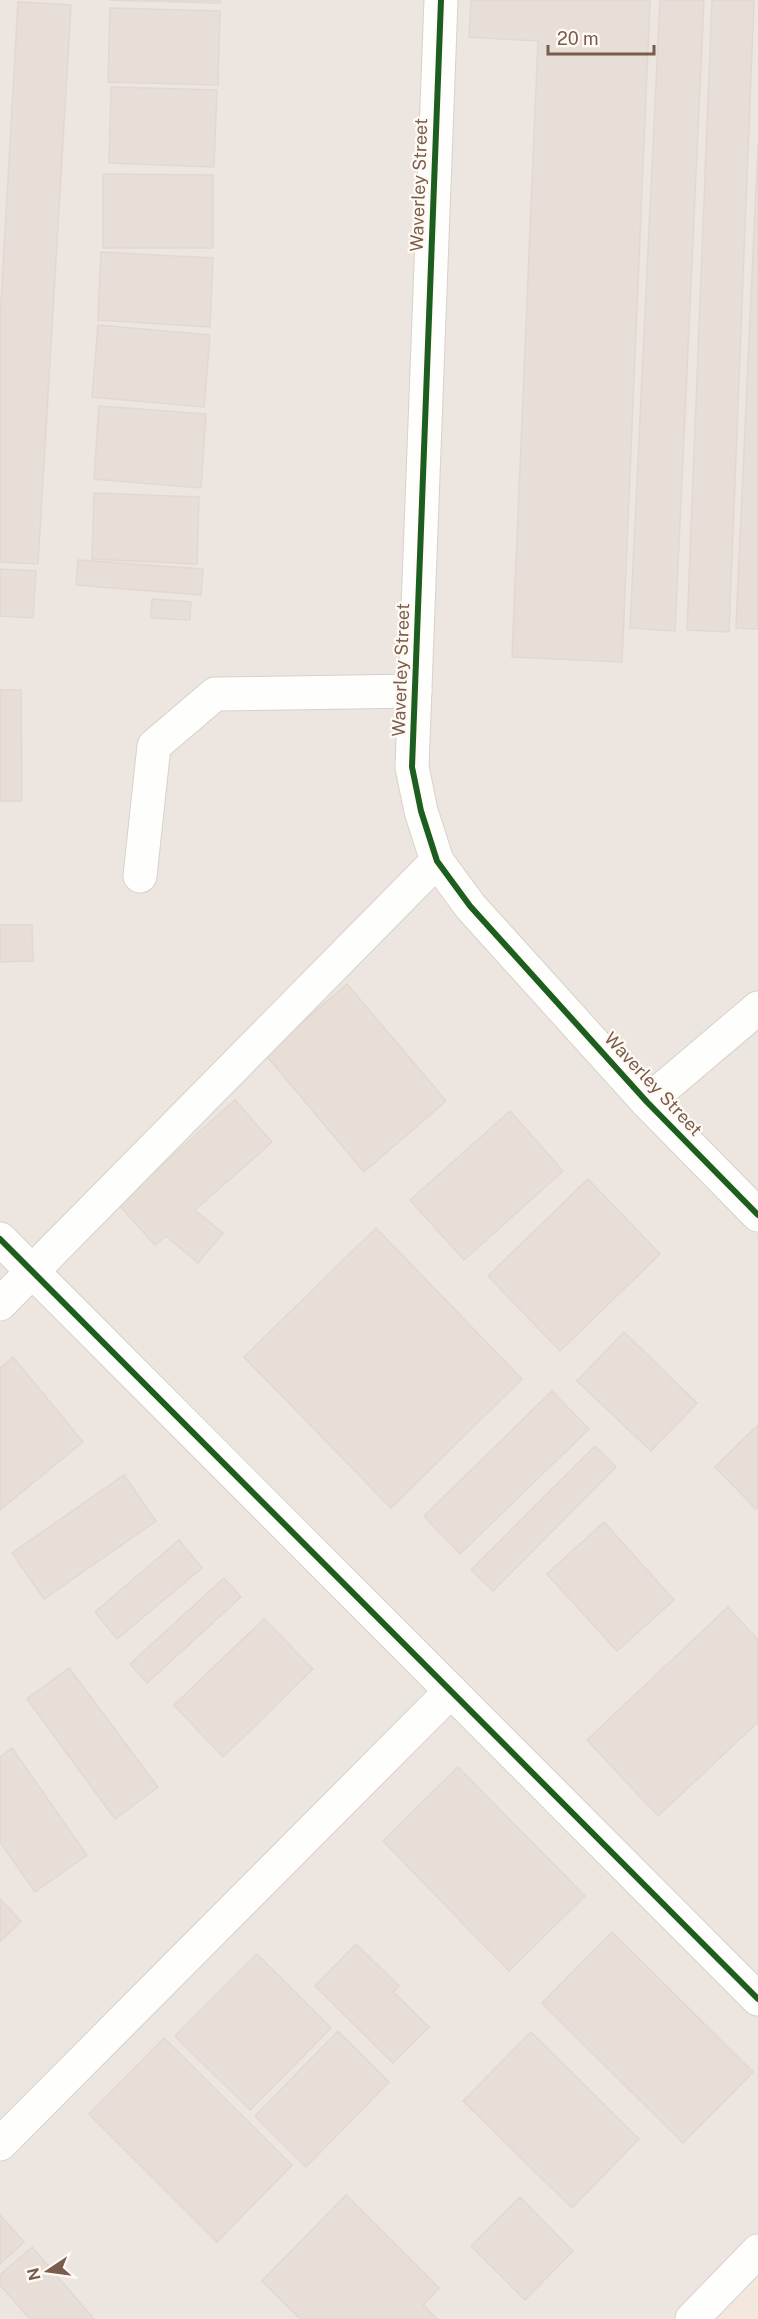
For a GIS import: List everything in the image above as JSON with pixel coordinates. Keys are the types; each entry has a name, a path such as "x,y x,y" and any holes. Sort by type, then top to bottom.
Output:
{"street":[{"name":"Waverley Street","path":"441,0 412,767 421,811 437,861 470,906 647,1102 758,1215"},
{"path":"140,876 154,746 215,694 415,691"},
{"path":"0,1304 437,861"},
{"path":"647,1102 758,1008"},
{"path":"0,1239 758,1999"},
{"path":"0,2144 451,1691"},
{"path":"692,2319 758,2251"}],"shaded area":[{"path":"0,0 758,0 758,2237 682,2319 0,2319"},
{"path":"758,2269 758,2319 706,2319"}],"building":[{"path":"109,0 220,0 220,3"},
{"path":"471,0 650,0 622,662 512,657 538,41 469,37"},
{"path":"660,0 704,0 675,631 630,628"},
{"path":"712,0 754,0 729,632 687,630"},
{"path":"18,2 71,5 38,564 0,562 0,321"},
{"path":"110,8 220,11 218,85 108,82"},
{"path":"111,87 217,90 214,167 109,163"},
{"path":"758,144 758,629 736,628"},
{"path":"103,174 213,175 213,248 103,248"},
{"path":"101,252 213,258 210,327 98,320"},
{"path":"98,325 210,335 204,407 92,397"},
{"path":"99,406 206,414 201,488 94,479"},
{"path":"94,493 199,497 197,564 92,559"},
{"path":"78,560 203,569 201,595 76,585"},
{"path":"0,569 36,571 33,618 0,616"},
{"path":"152,599 191,602 190,620 151,618"},
{"path":"0,690 21,690 22,801 0,801"},
{"path":"0,925 32,925 33,961 0,962"},
{"path":"347,984 446,1101 364,1172 265,1054"},
{"path":"235,1100 272,1142 195,1210 223,1233 198,1263 166,1236 155,1245 118,1204"},
{"path":"510,1111 563,1171 464,1260 410,1200"},
{"path":"588,1179 660,1254 560,1351 488,1276"},
{"path":"376,1228 522,1379 391,1508 244,1357"},
{"path":"624,1332 697,1403 651,1451 577,1381"},
{"path":"13,1357 83,1442 0,1510 0,1368"},
{"path":"552,1391 589,1429 460,1554 424,1516"},
{"path":"758,1425 758,1506 756,1509 715,1467"},
{"path":"595,1446 616,1467 493,1591 471,1570"},
{"path":"124,1475 156,1521 44,1599 12,1553"},
{"path":"604,1522 674,1600 617,1651 547,1574"},
{"path":"179,1540 202,1568 117,1639 95,1612"},
{"path":"224,1578 241,1597 147,1683 130,1664"},
{"path":"728,1607 758,1640 758,1722 658,1816 587,1740"},
{"path":"264,1619 313,1669 223,1757 174,1705"},
{"path":"69,1668 158,1787 115,1819 27,1699"},
{"path":"12,1748 87,1855 35,1892 0,1842 0,1757"},
{"path":"458,1767 585,1896 509,1971 383,1841"},
{"path":"0,1899 21,1921 0,1942"},
{"path":"612,1932 753,2072 683,2143 542,2003"},
{"path":"356,1944 399,1986 393,1992 429,2027 393,2063 315,1986"},
{"path":"257,1954 331,2028 250,2110 175,2036"},
{"path":"338,2031 389,2082 306,2167 255,2116"},
{"path":"531,2032 639,2139 572,2208 463,2101"},
{"path":"164,2038 292,2165 217,2242 89,2114"},
{"path":"346,2195 439,2288 423,2305 437,2319 300,2319 262,2281"},
{"path":"520,2197 573,2251 525,2300 471,2246"},
{"path":"0,2215 24,2242 0,2264"},
{"path":"32,2247 94,2319 30,2319 0,2285 0,2275"}],"cycle path":[{"path":"441,0 412,767 421,811 437,861 470,906 647,1102 758,1215"},
{"path":"0,1239 758,1999"}]}
